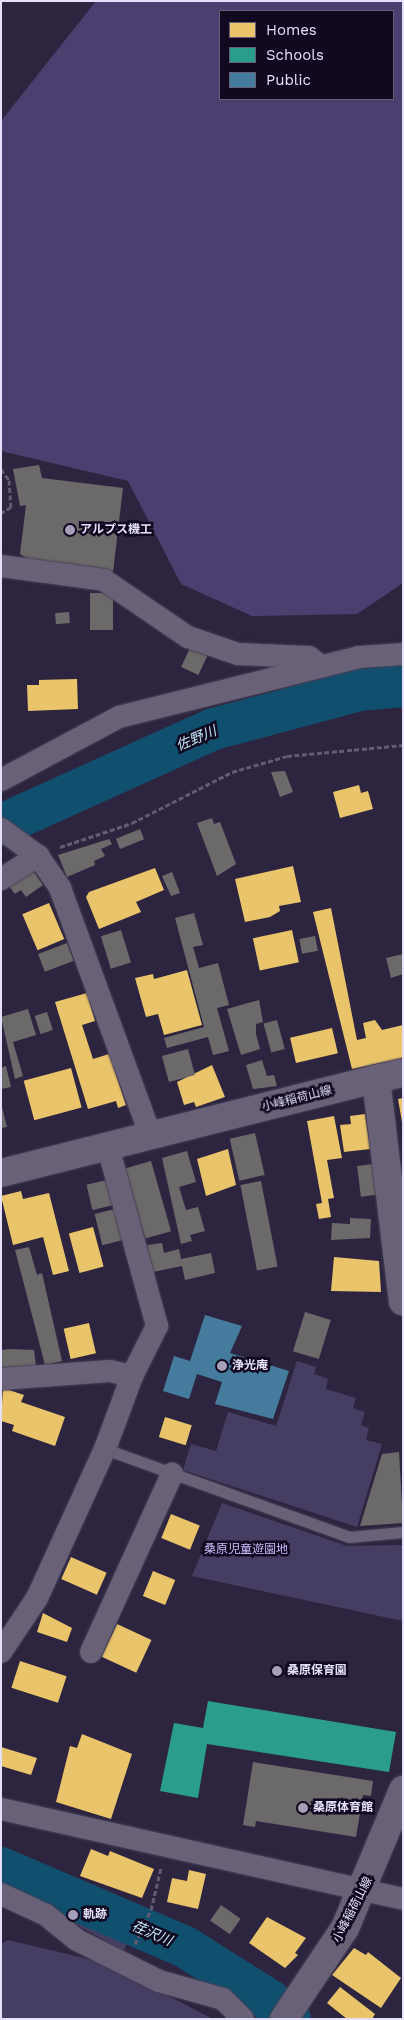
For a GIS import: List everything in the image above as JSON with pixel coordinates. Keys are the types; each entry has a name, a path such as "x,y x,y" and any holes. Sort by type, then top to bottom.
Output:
{"main road":[{"name":"小峰稲荷山線","path":"1,1173 403,1073"},
{"path":"376,1079 400,1255 403,1301"},
{"name":"小峰稲荷山線","path":"284,2019 364,1892 403,1790"}],"street":[{"path":"1,566 104,580 188,637 238,654 309,657 322,667"},
{"path":"1,780 119,717 322,667 403,654"},
{"path":"1,829 36,854 60,888 151,1136"},
{"path":"1,878 36,854"},
{"path":"1,1652 37,1598 105,1449 132,1376 158,1326 108,1147"},
{"path":"1,1379 110,1371 132,1376"},
{"path":"91,1652 172,1474"},
{"path":"1,1809 166,1848 403,1899"},
{"path":"1,1894 46,1915 77,1940 160,1981 223,1999 243,2019"}],"lane":[{"path":"105,1449 349,1537 403,1532"}],"path":[{"path":"1,469 9,480 11,508 1,513"},
{"path":"36,854 132,823 232,772 287,756 403,744"},
{"path":"135,1946 151,1910 166,1848"}],"green space":[{"path":"297,1361 316,1367 314,1374 328,1379 326,1389 356,1398 353,1408 365,1412 361,1425 369,1428 366,1440 382,1444 357,1527 183,1470 191,1444 216,1451 228,1412 276,1426"},
{"name":"桑原児童遊園地","path":"222,1503 347,1546 403,1545 403,1621 192,1576"},
{"path":"62,1906 131,1934 124,1951 59,1915"},
{"path":"8,1940 105,1963 213,2019 1,2019 1,1944"}],"shaded area":[{"path":"96,1 403,1 403,583 357,614 252,616 181,584 128,481 1,451 1,121"}],"building: Homes":[{"path":"77,679 78,709 28,711 27,685 39,685 39,680"},
{"path":"359,785 361,793 368,791 373,809 340,818 333,792"},
{"path":"293,866 301,902 279,906 280,911 270,917 245,922 235,879"},
{"path":"155,868 164,890 136,902 141,912 99,929 86,897 89,892"},
{"path":"49,903 64,939 38,950 22,914"},
{"path":"331,908 357,1040 366,1038 363,1023 375,1020 382,1030 403,1025 403,1058 352,1069 313,912"},
{"path":"292,930 299,962 260,971 253,938"},
{"path":"187,970 202,1025 164,1035 158,1014 146,1017 135,978 153,974 154,979"},
{"path":"87,993 95,1021 82,1025 93,1059 109,1054 126,1105 118,1108 116,1101 88,1109 55,1002"},
{"path":"332,1028 338,1053 296,1063 290,1038"},
{"path":"212,1065 225,1097 196,1107 194,1102 184,1105 177,1082"},
{"path":"71,1068 82,1108 34,1120 24,1081"},
{"path":"403,1098 403,1122 402,1122 398,1099"},
{"path":"365,1114 370,1149 344,1152 340,1125 351,1124 350,1116"},
{"path":"334,1116 342,1158 327,1160 334,1198 328,1199 331,1217 319,1219 316,1204 322,1203 307,1121"},
{"path":"228,1149 236,1185 206,1196 197,1159"},
{"path":"21,1191 23,1199 49,1193 69,1271 53,1275 43,1237 13,1245 1,1196"},
{"path":"93,1227 104,1267 79,1273 69,1233"},
{"path":"334,1257 379,1261 381,1292 331,1291"},
{"path":"89,1323 96,1353 71,1359 64,1329"},
{"path":"3,1388 24,1395 21,1402 65,1417 55,1446 12,1431 14,1425 1,1421"},
{"path":"165,1417 192,1425 186,1445 159,1437"},
{"path":"171,1514 200,1526 190,1550 161,1538"},
{"path":"71,1557 107,1573 97,1595 61,1579"},
{"path":"153,1571 175,1580 165,1605 143,1596"},
{"path":"43,1613 72,1628 67,1642 37,1632"},
{"path":"117,1624 151,1640 136,1673 102,1657"},
{"path":"20,1661 67,1676 58,1703 11,1688"},
{"path":"82,1734 132,1754 111,1819 56,1802 70,1746 77,1748"},
{"path":"1,1747 37,1758 31,1775 1,1766"},
{"path":"91,1849 108,1856 110,1851 154,1869 142,1898 80,1876"},
{"path":"189,1870 206,1874 198,1909 167,1902 172,1878 187,1881"},
{"path":"267,1917 306,1938 295,1953 298,1955 285,1968 249,1943"},
{"path":"354,1948 366,1955 368,1952 401,1978 381,2008 332,1975"},
{"path":"340,1987 375,2014 372,2019 347,2019 327,2003"}],"building: Schools":[{"path":"208,1701 396,1732 389,1772 207,1744 198,1798 160,1791 174,1723 203,1728"}],"building: Public":[{"name":"浄光庵","path":"205,1315 242,1326 230,1353 289,1371 273,1419 215,1404 222,1382 197,1374 189,1399 163,1391 174,1356 190,1361"}],"building: Other":[{"name":"アルプス機工","path":"39,465 42,478 123,488 113,572 33,562 20,554 26,505 20,506 13,469"},
{"path":"90,593 113,593 113,630 90,630"},
{"path":"69,612 70,623 56,624 55,613"},
{"path":"190,648 207,656 198,675 181,667"},
{"path":"285,771 293,792 280,797 271,772"},
{"path":"212,818 214,824 220,822 236,864 217,876 197,823"},
{"path":"140,829 144,839 120,849 116,839"},
{"path":"109,839 112,844 101,849 105,856 94,861 95,865 67,877 58,855"},
{"path":"32,869 43,885 26,897 21,890 15,894 8,885"},
{"path":"172,872 180,893 171,896 162,876"},
{"path":"194,913 203,945 193,947 199,968 218,963 229,1005 217,1008 229,1051 213,1055 208,1037 167,1048 164,1038 204,1027 175,918"},
{"path":"121,930 131,963 111,969 101,936"},
{"path":"315,936 318,951 302,954 299,939"},
{"path":"67,943 74,961 45,972 38,954"},
{"path":"403,954 403,974 391,978 386,958"},
{"path":"259,1000 263,1022 256,1024 256,1034 260,1049 241,1055 227,1009"},
{"path":"28,1009 36,1035 13,1042 23,1076 15,1079 1,1017"},
{"path":"47,1012 53,1030 41,1034 35,1016"},
{"path":"277,1020 285,1049 271,1053 263,1024"},
{"path":"188,1049 195,1075 169,1082 162,1056"},
{"path":"262,1060 267,1076 274,1075 277,1086 253,1089 246,1065"},
{"path":"6,1066 11,1087 1,1089 1,1068"},
{"path":"1,1103 7,1127 1,1128"},
{"path":"255,1133 265,1175 239,1181 230,1139"},
{"path":"187,1151 196,1182 179,1187 186,1210 198,1207 205,1231 190,1235 192,1241 181,1244 162,1158"},
{"path":"151,1161 171,1231 145,1239 125,1168"},
{"path":"373,1164 377,1195 361,1197 357,1166"},
{"path":"107,1180 113,1205 92,1210 87,1185"},
{"path":"261,1181 278,1266 257,1270 240,1185"},
{"path":"115,1209 123,1240 102,1245 95,1214"},
{"path":"350,1218 371,1219 370,1238 331,1240 332,1223 350,1224"},
{"path":"162,1243 164,1253 179,1249 181,1259 211,1253 215,1273 185,1280 182,1266 153,1272 147,1245"},
{"path":"29,1247 37,1275 42,1273 62,1361 45,1365 15,1250"},
{"path":"305,1312 331,1320 319,1359 293,1351"},
{"path":"1,1350 34,1350 36,1366 1,1370"},
{"path":"399,1452 403,1523 360,1526 382,1454"},
{"name":"桑原体育館","path":"253,1762 373,1781 371,1796 363,1795 356,1837 256,1821 255,1827 243,1825"},
{"path":"221,1905 241,1919 230,1934 210,1921"}],"waterway":[{"name":"佐野川","path":"1,825 214,729 360,690 403,686"},
{"name":"荏沢川","path":"1,1868 185,1947 269,2000 290,2019"}],"place":[{"name":"アルプス機工","path":"70,530"},
{"name":"浄光庵","path":"222,1366"},
{"name":"桑原保育園","path":"277,1671"},
{"name":"桑原体育館","path":"303,1808"},
{"name":"軌跡","path":"73,1915"}]}
